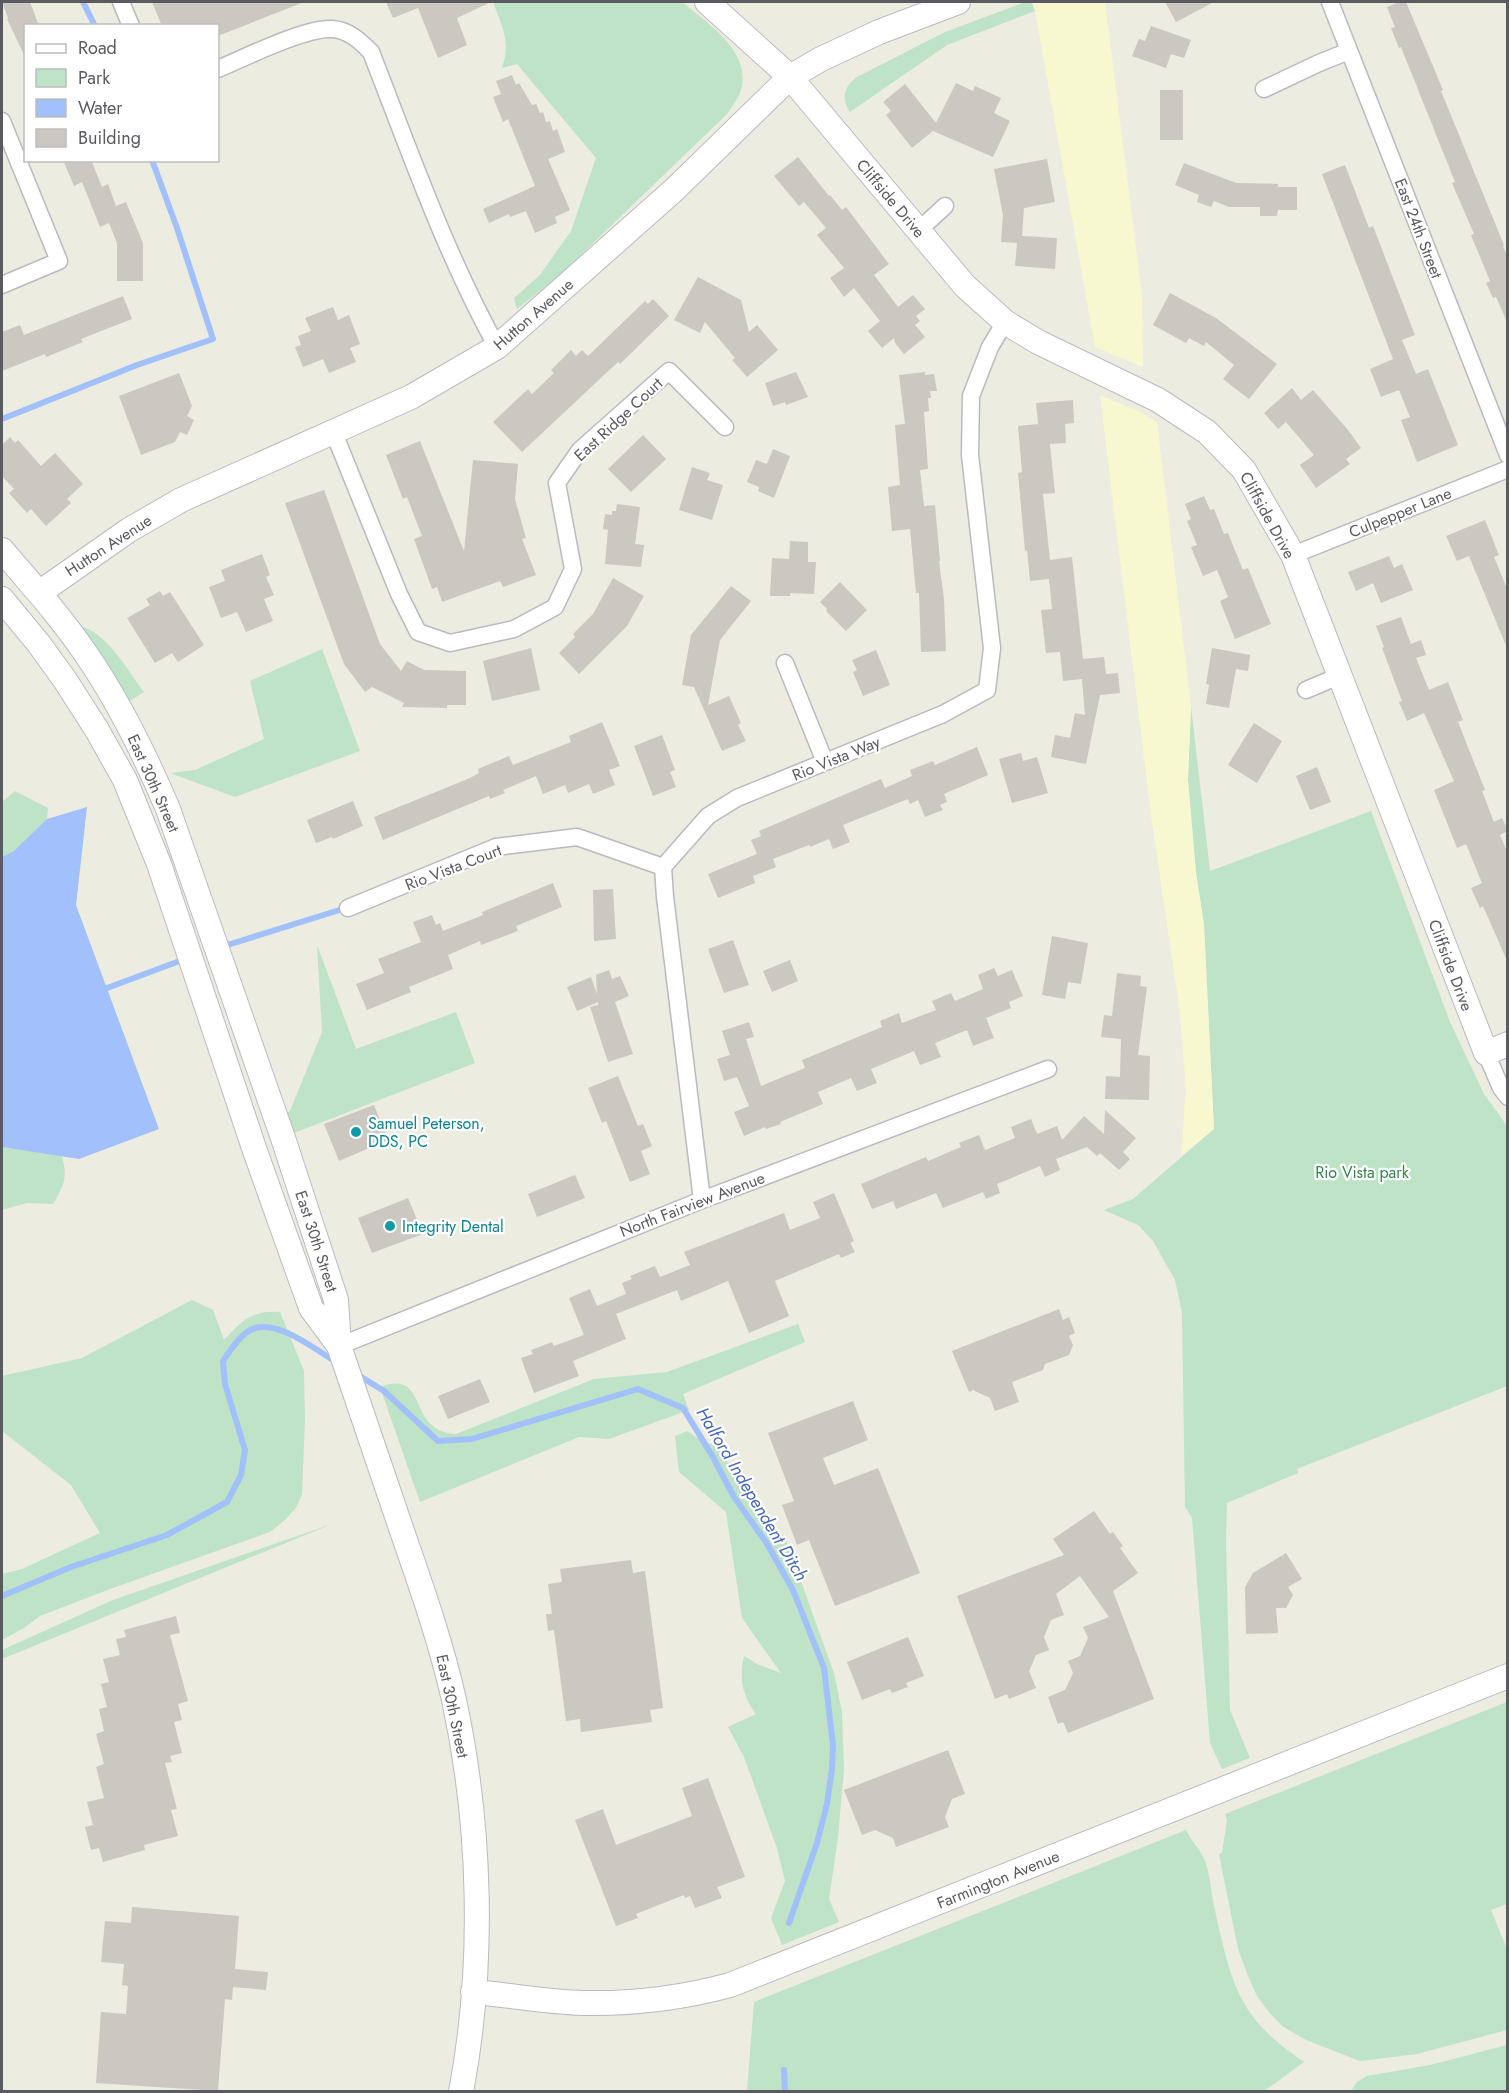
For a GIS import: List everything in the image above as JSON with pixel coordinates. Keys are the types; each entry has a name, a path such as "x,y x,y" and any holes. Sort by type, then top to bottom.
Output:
{"main road":[{"name":"Cliffside Drive","path":"707,2 790,77 965,286 1005,322 1038,342 1158,400 1207,432 1244,470 1293,555 1339,676 1497,1048"},
{"name":"Hutton Avenue","path":"39,593 129,530 166,508 234,475 411,398 497,347 674,190 790,77 821,59 879,32 958,2"},
{"name":"East 30th Street","path":"2,550 87,654 151,770 172,818 284,1141 336,1300 339,1346 426,1601 453,1698 468,1781 472,1819 476,1880 475,1948 469,2043 461,2091"},
{"path":"2,574 16,586 28,592 39,593 33,617 36,640"},
{"path":"2,599 65,680 125,780 142,820 197,976 255,1151 311,1308 339,1346"},
{"name":"Farmington Avenue","path":"473,1992 583,2003 683,1996 730,1985 1508,1676"}],"street":[{"path":"121,2 130,24"},
{"name":"East 24th Street","path":"1330,2 1508,455"},
{"path":"219,69 316,29 334,29 356,37 371,52 438,223 477,311 497,347"},
{"path":"1264,89 1349,51"},
{"path":"2,121 60,261 2,285"},
{"path":"918,231 945,206"},
{"name":"Rio Vista Way","path":"663,867 708,816 737,798 943,714 987,690 992,648 970,455 972,396 990,347 1005,322"},
{"name":"East Ridge Court","path":"334,433 399,594 418,632 450,643 514,629 555,607 573,569 557,483 580,450 669,371 725,427"},
{"name":"Culpepper Lane","path":"1293,555 1508,469"},
{"path":"785,663 825,762"},
{"path":"1306,690 1339,676"},
{"name":"Rio Vista Court","path":"348,908 496,847 519,844 577,837 663,867"},
{"path":"663,867 702,1200"},
{"name":"Cliffside Drive","path":"1497,1048 1501,1088 1508,1097"},
{"name":"North Fairview Avenue","path":"339,1346 702,1200 1048,1069"}],"green space":[{"path":"493,2 682,2 725,39 740,63 743,76 740,93 727,114 561,274 517,309 514,298 540,275 571,231 596,158 517,64 502,68 505,59 505,42"},
{"path":"1025,2 1032,2 1035,11 947,45 850,112 845,102 845,93 849,84 857,77 945,32"},
{"path":"80,626 90,630 108,644 144,692 128,702"},
{"path":"322,649 360,751 235,797 170,773 195,770 264,739 250,681"},
{"name":"Rio Vista park","path":"1191,706 1210,871 1371,811 1450,1022 1484,1094 1508,1127 1507,1386 1297,1469 1298,1473 1227,1503 1230,1710 1250,1758 1222,1769 1210,1743 1192,1518 1185,1507 1182,1313 1175,1280 1153,1241 1138,1225 1104,1210 1133,1199 1214,1129 1204,925 1196,873 1188,780"},
{"path":"15,791 48,808 47,819 16,871 2,885 2,802"},
{"path":"317,945 356,1049 456,1012 475,1063 294,1133 287,1113 290,1111 322,1032"},
{"path":"2,1147 62,1156 65,1170 64,1181 53,1204 27,1203 2,1210"},
{"path":"192,1300 213,1310 224,1340 236,1327 254,1315 280,1312 304,1371 302,1495 295,1509 270,1532 40,1616 2,1640 2,1574 22,1569 100,1533 71,1485 2,1431 2,1376 82,1358"},
{"path":"798,1324 805,1342 683,1394 689,1410 609,1439 579,1437 420,1502 380,1387 396,1383 406,1386 413,1393 430,1423 440,1430 456,1434 594,1379 667,1372"},
{"path":"687,1431 702,1441 720,1447 752,1504 785,1537 834,1673 842,1712 844,1769 838,1837 829,1899 839,1922 782,1945 771,1918 785,1881 777,1848 744,1757 728,1727 756,1714 743,1686 744,1656 759,1665 781,1673 742,1618 726,1512 679,1472 675,1436"},
{"path":"332,1524 2,1659 2,1650 113,1600"},
{"path":"1507,1702 1507,1904 1491,1910 1507,1949 1507,2030 1417,2054 1360,2061 1306,2040 1282,2026 1257,1996 1238,1949 1219,1854 1222,1853 1227,1820 1225,1814"},
{"path":"1186,1830 1205,1861 1226,1956 1240,1995 1250,2013 1264,2029 1304,2062 1264,2091 747,2091 754,2002"},
{"path":"1507,2045 1507,2091 1351,2091 1357,2082 1367,2076 1430,2065"}],"sand":[{"path":"1032,2 1105,2 1142,296 1143,367 1095,347"},
{"path":"1100,395 1157,422 1191,706 1188,780 1196,873 1204,925 1214,1129 1181,1156 1186,1088 1179,1006 1151,815"}],"water":[{"path":"87,807 76,905 159,1129 79,1159 2,1147 2,857 14,851 47,819"}],"building":[{"path":"2,2 30,2 38,24 24,24 24,55 7,19"},
{"path":"152,2 304,2 219,36 219,24 161,24"},
{"path":"386,2 491,2 457,18 467,45 438,58 418,8 393,18"},
{"path":"1165,2 1214,2 1176,22"},
{"path":"1406,2 1504,245 1508,258 1508,324 1496,297 1493,298 1486,283 1490,281 1471,235 1474,234 1452,183 1455,182 1401,47 1399,48 1391,28 1395,27 1387,7"},
{"path":"1151,26 1191,40 1184,58 1171,54 1166,68 1132,56 1139,39 1145,41"},
{"path":"512,75 516,85 519,83 532,105 536,104 540,113 543,112 546,122 550,121 553,131 557,129 565,152 548,159 570,210 555,217 557,223 535,233 526,211 510,217 509,214 489,223 483,209 535,186 508,119 503,122 493,97 501,94 496,81"},
{"path":"956,83 973,91 975,86 1001,98 994,113 1010,121 993,157 933,131 912,148 886,115 891,111 883,102 905,84 936,123"},
{"path":"1160,90 1183,90 1183,140 1160,140"},
{"path":"798,157 842,210 846,207 889,264 874,275 898,307 913,295 925,309 916,316 920,321 915,325 925,337 904,354 895,343 894,338 882,348 868,331 880,321 854,288 844,297 830,278 844,268 817,235 826,228 804,202 799,206 774,176"},
{"path":"1047,159 1055,202 1024,208 1022,236 1057,238 1055,269 1015,266 1017,243 1001,242 1003,215 994,169"},
{"path":"64,162 92,162 102,187 108,184 116,206 126,202 143,243 143,281 117,281 117,243 109,223 100,227 82,182 74,186"},
{"path":"1184,163 1236,183 1297,187 1297,210 1278,210 1277,216 1260,216 1260,207 1229,207 1214,201 1211,207 1197,202 1199,195 1175,185"},
{"path":"1345,165 1369,228 1373,226 1415,335 1402,340 1416,374 1428,369 1458,445 1417,462 1401,420 1410,417 1399,390 1381,397 1370,369 1393,359 1322,174"},
{"path":"698,277 741,300 749,332 757,325 778,350 747,377 732,360 735,358 705,322 700,333 674,320"},
{"path":"1170,293 1216,318 1277,364 1249,399 1223,379 1234,365 1206,342 1204,346 1189,338 1186,343 1153,325"},
{"path":"123,296 132,319 81,339 83,342 46,357 45,354 2,371 2,332 20,325 24,335"},
{"path":"653,299 669,316 620,364 618,362 522,452 493,422 528,389 532,394 554,373 551,370 571,350 576,356 582,350 588,356 645,301 648,304"},
{"path":"333,307 338,320 349,315 360,344 350,348 356,362 329,373 323,359 303,367 295,347 301,345 298,336 311,331 305,318"},
{"path":"796,372 808,397 786,405 785,402 773,406 765,383"},
{"path":"925,372 925,375 934,374 937,391 930,391 929,411 924,412 928,469 920,470 924,506 935,505 944,599 946,651 921,652 919,593 916,593 910,529 892,531 888,487 900,485 895,425 905,424 899,375"},
{"path":"179,373 192,406 187,416 194,420 187,435 180,432 175,442 141,455 119,396"},
{"path":"1292,388 1301,400 1313,390 1361,448 1346,459 1350,464 1316,488 1300,465 1314,455 1286,422 1278,429 1264,413"},
{"path":"1073,400 1074,423 1065,424 1066,443 1050,444 1055,493 1043,494 1050,560 1072,557 1083,659 1104,657 1106,674 1118,673 1120,693 1100,695 1086,764 1051,757 1055,735 1070,738 1075,713 1085,715 1082,679 1063,681 1060,652 1046,653 1041,610 1052,609 1049,579 1030,581 1018,473 1022,472 1018,426 1038,424 1036,403"},
{"path":"643,435 666,459 631,492 608,469"},
{"path":"10,437 15,443 18,440 41,466 55,453 83,484 67,499 71,503 46,526 31,509 27,513 9,493 14,489 2,476 2,445"},
{"path":"420,441 464,551 473,460 518,464 515,499 526,538 522,539 536,575 503,587 500,581 442,602 437,587 432,589 414,539 422,536 407,497 403,499 386,455"},
{"path":"773,449 790,456 774,498 758,491 759,487 747,482 756,460 767,464"},
{"path":"692,467 710,473 707,480 723,485 712,520 679,510"},
{"path":"324,490 380,644 401,671 407,661 424,670 466,671 466,705 447,705 447,708 402,707 404,703 372,687 365,692 344,664 285,503"},
{"path":"1204,496 1210,510 1214,509 1224,534 1228,533 1243,570 1248,568 1271,624 1235,639 1220,601 1228,597 1217,570 1203,576 1191,547 1197,545 1187,521 1191,519 1185,504"},
{"path":"617,504 640,507 635,544 644,545 641,567 605,564 608,530 603,529 605,514 612,515 612,511 616,511"},
{"path":"1485,520 1499,555 1494,557 1508,591 1507,648 1469,556 1457,561 1446,536"},
{"path":"790,541 808,542 808,562 816,562 814,594 790,593 790,596 770,596 772,558 789,559"},
{"path":"262,554 270,575 266,577 274,595 264,599 273,621 246,632 237,612 221,618 209,587 225,581 221,570"},
{"path":"1389,556 1394,568 1402,564 1413,590 1381,603 1373,583 1356,591 1348,572"},
{"path":"613,578 644,596 627,626 579,674 559,653 575,637 573,634 593,614"},
{"path":"840,582 867,610 846,631 820,602"},
{"path":"731,586 751,601 720,640 708,705 729,696 741,723 738,725 746,741 722,751 694,687 682,685 691,635"},
{"path":"160,591 163,596 170,592 204,645 178,662 172,653 155,663 127,618 150,605 146,599"},
{"path":"1401,617 1411,644 1421,640 1426,655 1416,658 1429,690 1448,682 1463,720 1458,722 1485,790 1482,791 1494,822 1502,818 1508,831 1500,835 1508,854 1508,963 1483,906 1480,908 1471,888 1482,883 1466,844 1457,848 1434,790 1454,781 1424,713 1407,721 1382,648 1384,647 1376,626"},
{"path":"531,648 540,690 492,701 483,661"},
{"path":"1212,648 1250,655 1248,671 1236,669 1229,708 1206,704 1209,685 1206,684"},
{"path":"876,650 890,685 863,696 853,672 857,670 852,660"},
{"path":"602,722 620,766 609,770 615,785 593,794 589,784 568,793 565,785 543,794 536,776 503,790 505,793 490,799 489,796 383,840 374,817 470,778 479,773 478,769 509,756 513,765 571,742 569,736"},
{"path":"1254,723 1282,741 1257,783 1228,765"},
{"path":"662,735 675,770 670,772 676,787 653,796 634,746"},
{"path":"977,747 988,775 944,794 947,802 940,805 943,810 925,817 918,800 910,804 908,799 843,825 850,842 833,849 829,839 773,859 776,867 753,876 755,883 718,898 708,874 757,854 751,840 761,836 759,831 881,779 885,788 912,776 910,770 933,761 935,765"},
{"path":"1021,753 1023,761 1037,757 1048,793 1012,803 999,759"},
{"path":"1317,767 1331,802 1310,810 1296,776"},
{"path":"353,801 363,826 333,839 332,837 316,843 307,820"},
{"path":"553,883 562,907 516,926 518,931 481,945 480,941 448,955 453,969 409,987 411,992 367,1010 356,984 384,973 378,959 421,942 413,922 432,915 436,925 440,923 443,931 483,915 482,912"},
{"path":"613,889 616,939 594,941 593,890"},
{"path":"1052,936 1088,943 1081,984 1068,982 1065,999 1042,995"},
{"path":"733,940 749,985 724,993 708,949"},
{"path":"790,960 798,981 772,992 763,971"},
{"path":"994,968 998,976 1012,970 1023,996 1009,1002 1011,1008 986,1018 994,1038 973,1046 967,1030 935,1043 941,1057 920,1065 914,1051 871,1069 877,1083 857,1091 851,1078 818,1092 823,1104 780,1122 781,1124 766,1129 765,1127 744,1136 734,1112 749,1106 737,1077 724,1081 717,1059 730,1055 722,1031 749,1022 754,1037 746,1039 761,1086 805,1068 802,1060 882,1027 880,1021 899,1013 902,1023 936,1010 932,1001 951,993 955,1001 983,989 978,975"},
{"path":"609,970 612,979 620,976 629,996 615,1002 633,1054 608,1062 590,1007 598,1005 598,1002 577,1011 567,987 591,977 597,994 596,975"},
{"path":"1117,973 1141,976 1140,986 1147,987 1138,1055 1150,1056 1149,1100 1105,1099 1106,1076 1120,1077 1121,1039 1101,1037 1104,1015 1112,1016"},
{"path":"618,1076 638,1126 643,1124 652,1146 641,1151 650,1174 630,1182 606,1121 602,1123 588,1088"},
{"name":"Samuel Peterson, DDS, PC","path":"374,1105 388,1140 339,1161 324,1124"},
{"path":"1105,1110 1136,1138 1123,1152 1130,1159 1119,1170 1100,1153 1097,1156 1087,1147 1056,1159 1060,1170 1045,1177 1040,1166 997,1184 1000,1193 986,1199 983,1192 943,1208 936,1193 896,1209 893,1201 872,1209 861,1184 926,1157 928,1161 961,1147 959,1143 979,1135 985,1150 1015,1138 1011,1127 1031,1119 1037,1134 1057,1126 1062,1140 1084,1116 1104,1134"},
{"path":"575,1175 585,1198 537,1217 528,1194"},
{"path":"834,1193 854,1241 850,1243 855,1252 841,1258 839,1254 775,1281 789,1316 749,1333 728,1281 681,1301 677,1290 616,1314 626,1339 573,1361 579,1376 534,1393 521,1358 533,1354 531,1350 552,1342 554,1346 584,1335 569,1298 590,1289 597,1306 626,1294 622,1283 632,1279 630,1276 655,1266 660,1277 690,1265 684,1252 784,1213 790,1230 820,1218 813,1202"},
{"name":"Integrity Dental","path":"408,1198 423,1234 372,1253 358,1218"},
{"path":"1059,1309 1063,1320 1069,1317 1075,1333 1069,1336 1073,1345 1069,1355 1045,1364 1043,1370 1012,1382 1019,1402 995,1411 990,1398 973,1390 969,1392 952,1351"},
{"path":"480,1379 490,1402 448,1419 438,1396"},
{"path":"853,1401 868,1440 823,1458 834,1485 878,1468 920,1573 835,1606 809,1540 797,1545 782,1505 794,1501 768,1433"},
{"path":"1094,1511 1110,1534 1113,1532 1123,1546 1120,1548 1138,1573 1113,1591 1154,1699 1068,1733 1063,1722 1058,1724 1048,1697 1065,1690 1073,1673 1068,1661 1080,1656 1088,1638 1083,1627 1109,1617 1080,1576 1056,1594 1064,1615 1051,1620 1044,1637 1049,1650 1036,1655 1029,1671 1036,1688 1009,1699 1007,1694 995,1699 957,1596 1064,1555 1053,1539"},
{"path":"1286,1553 1302,1579 1288,1587 1293,1595 1286,1608 1276,1608 1278,1633 1246,1634 1245,1587 1253,1573"},
{"path":"631,1560 633,1573 645,1571 663,1708 650,1710 652,1722 581,1732 580,1719 566,1721 554,1630 548,1631 546,1614 552,1614 548,1584 562,1582 560,1569"},
{"path":"176,1616 180,1633 170,1635 188,1701 178,1704 182,1720 174,1722 182,1753 170,1756 172,1762 165,1763 177,1809 171,1810 178,1836 144,1845 145,1850 103,1862 99,1848 91,1850 85,1827 93,1825 87,1802 104,1798 96,1767 104,1764 96,1734 104,1731 99,1709 107,1707 101,1684 109,1682 103,1659 120,1655 116,1639 126,1637 124,1630"},
{"path":"908,1637 924,1676 906,1683 908,1687 892,1693 890,1689 862,1700 847,1662"},
{"path":"948,1750 965,1794 952,1799 945,1817 949,1827 896,1847 893,1838 875,1830 862,1835 844,1790"},
{"path":"708,1778 745,1877 717,1887 722,1898 695,1908 690,1896 685,1898 684,1895 636,1914 638,1918 616,1926 575,1820 603,1809 616,1845 692,1816 682,1788"},
{"path":"132,1907 239,1916 235,1969 268,1972 266,1990 233,1987 232,2000 225,1999 218,2091 96,2083 101,2012 126,2014 128,1986 122,1985 124,1964 101,1962 105,1921 131,1923"}],"waterway":[{"name":"Halford Independent Ditch","path":"83,2 94,24"},
{"name":"Halford Independent Ditch","path":"2,419 137,365 213,339 153,162"},
{"path":"221,947 346,908"},
{"path":"99,991 185,959"},
{"name":"Halford Independent Ditch","path":"2,1596 71,1567 167,1535 227,1502 241,1475 245,1450 225,1384 223,1361 236,1342 247,1332 268,1327 280,1330 293,1335 336,1362"},
{"name":"Halford Independent Ditch","path":"358,1375 384,1391 438,1441 472,1439 638,1389 683,1408 734,1497 766,1542 793,1590 824,1668 833,1745 832,1769 827,1804 817,1843 789,1923"},
{"name":"Halford Independent Ditch","path":"784,2070 785,2092"}],"place":[{"name":"Samuel Peterson, DDS, PC","path":"356,1132"},
{"name":"Integrity Dental","path":"390,1226"}]}
